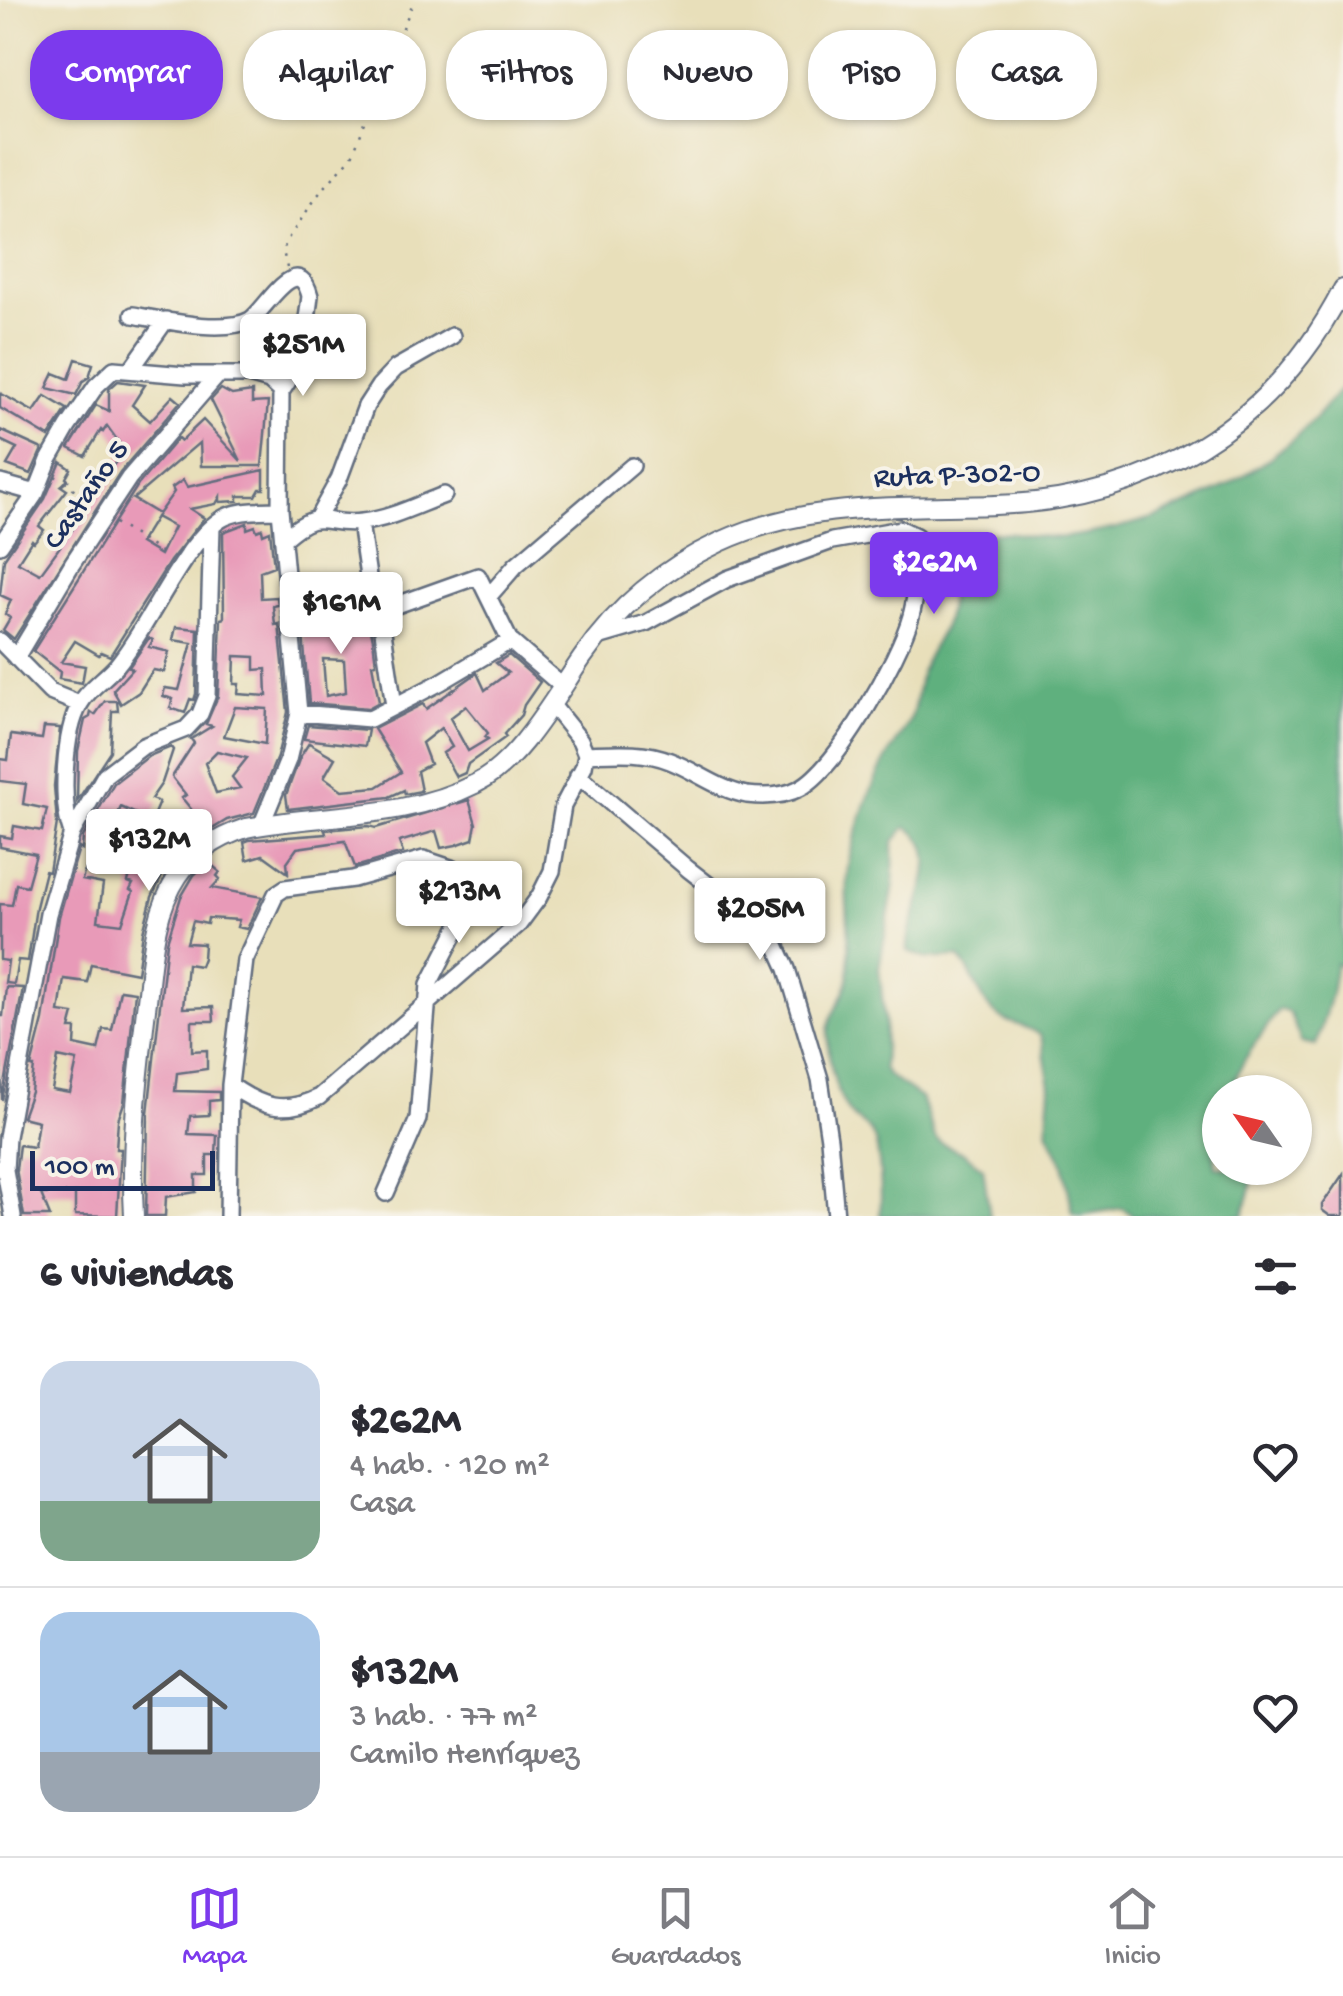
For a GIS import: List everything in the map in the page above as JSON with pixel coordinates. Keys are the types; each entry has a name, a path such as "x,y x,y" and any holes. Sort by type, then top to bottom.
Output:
{"street":[{"path":"133,315 224,326 244,322 263,309 278,287 291,279 305,284 310,300 297,365 281,392 280,510 299,713 288,760 261,826"},
{"name":"Ruta P-302-O","path":"134,1216 136,1097 160,915 179,874 199,852 234,832 418,807 478,784 501,765 598,638 636,596 678,565 719,542 772,523 848,508 1047,502 1101,491 1156,472 1198,449 1256,406 1308,346 1343,289"},
{"path":"132,368 166,320"},
{"path":"318,516 339,479 366,406 378,386 396,368 452,336"},
{"path":"0,544 36,492 45,469 96,386 114,369 260,377 281,392"},
{"name":"Castaño 5","path":"16,658 136,469 218,375"},
{"path":"489,596 516,565 632,466"},
{"path":"0,483 36,492"},
{"path":"283,539 300,524 318,516 360,523 391,516 444,495"},
{"path":"72,833 63,788 80,704 132,645 181,565 217,522 236,512 280,510"},
{"path":"12,1216 5,1170 7,1137 48,914 72,833 104,775 144,746 186,729 200,714 207,696 217,522"},
{"path":"360,523 372,603 380,611 394,706"},
{"path":"586,754 650,755 747,794 771,796 798,790 828,766 874,695 911,618 921,547 916,536 901,529 832,541 748,570 646,623 598,638"},
{"path":"230,1085 268,1107 285,1108 311,1101 337,1084 505,936 539,898 552,871 564,806 586,754 557,695 510,641 481,578 474,576 380,611"},
{"path":"0,641 50,692 80,704"},
{"path":"299,713 370,719 510,641"},
{"path":"578,775 688,870 756,921 777,947 820,1079 836,1216"},
{"path":"228,1216 230,1085 247,952 273,898 285,888 353,879 424,859 472,876 476,883 433,972 426,1005 418,1118 386,1193"}],"path":[{"path":"291,279 284,261 287,240 318,195 352,156 414,0"},
{"path":"45,469 181,565"}],"green space":[{"path":"1343,386 1343,967 1336,963 1316,1045 1301,1042 1290,1014 1278,1010 1237,1075 1202,1075 1202,1185 1252,1185 1243,1216 1135,1216 1122,1208 1073,1213 1063,1163 1047,1130 1050,1086 1041,1036 992,1011 958,957 927,959 908,951 927,867 920,838 906,827 893,843 894,885 879,968 885,1023 883,1068 887,1075 921,1098 940,1143 964,1153 983,1168 990,1216 880,1216 875,1142 840,1096 828,1045 829,1027 848,980 848,868 874,782 912,715 922,670 945,623 952,571 960,547 983,534 1066,537 1160,516 1245,475 1303,430"}],"building":[{"path":"76,359 93,364 76,395 47,388 54,373 69,379"},
{"path":"118,381 145,385 132,405 150,421 173,396 180,402 120,472 14,639 3,630 10,618 5,614 11,600 0,595 4,559 45,499 61,462 71,469 61,486 67,490 39,526 44,530 32,540 18,562 40,574 75,526 72,525 91,498 88,496 125,451 107,426 85,456 69,448 96,405 109,411 109,389"},
{"path":"221,389 232,395 252,392 252,403 268,402 262,466 201,466 200,442 133,499 157,516 174,492 172,488 183,480 187,487 264,470 264,489 256,496 220,502 220,497 216,504 190,509 204,518 170,561 110,656 101,652 99,655 75,641 61,662 85,666 82,683 59,679 60,672 33,651 138,485 178,438 181,441 203,420 241,461 211,400","holes":["156,517 174,527 160,555 140,543"]},
{"path":"0,393 34,412 45,396 67,409 49,437 0,408"},
{"path":"0,430 42,449 31,474 7,465 17,448 0,440"},
{"path":"247,523 247,529 255,526 263,534 270,531 274,566 260,571 261,598 277,597 278,605 273,606 275,625 279,624 288,712 277,757 254,813 227,820 196,839 199,829 185,849 188,831 184,830 152,897 137,973 91,964 87,982 64,979 59,1012 74,1014 70,1029 76,1029 75,1045 98,1050 103,1029 112,1030 120,990 135,992 124,1103 118,1120 116,1149 121,1149 117,1216 75,1215 75,1193 41,1194 50,1216 24,1216 16,1169 19,1145 34,1147 38,1121 22,1117 31,1092 31,1067 43,1020 59,917 79,848 82,850 83,837 114,783 149,756 171,747 162,783 151,799 159,802 151,821 121,807 110,832 97,826 97,847 92,847 82,880 103,884 98,921 122,924 133,892 133,884 128,882 132,868 148,849 156,855 167,841 160,835 191,809 172,777 194,743 191,739 212,726 206,724 218,696 224,618 223,532","holes":["235,656 255,657 255,670 266,669 267,696 238,694 239,684 234,684","235,707 267,709 265,744 224,736","217,751 247,758 232,777 240,788 216,793 205,763","58,1057 77,1061 70,1093 52,1090"]},
{"path":"360,598 368,615 379,702 368,708 309,703 303,623 309,621 308,612 347,610 346,599","holes":["323,659 344,660 346,692 326,696"]},
{"path":"176,627 198,629 196,694 185,713 170,708 173,699 163,696 165,688 179,690 192,643 173,640"},
{"path":"149,638 153,640 149,647 169,652 164,672 153,670 139,692 121,704 113,690 132,669 129,667"},
{"path":"509,655 540,682 521,715 504,734 506,737 468,764 465,773 456,777 443,753 452,747 441,728 422,743 430,764 417,771 421,791 405,794 404,790 389,797 288,809 286,795 309,743 335,758 324,777 342,790 377,787 401,772 374,729 423,704 426,709 477,673 485,690 508,673 496,663","holes":["466,706 488,733 488,739 468,751 450,718"]},
{"path":"105,701 117,701 118,711 112,711 110,751 77,801 78,751 85,720 91,712 95,715"},
{"path":"308,725 368,730 365,746 304,739"},
{"path":"44,727 60,728 54,786 57,823 49,872 45,871 36,907 28,961 18,960 14,984 5,983 8,961 0,960 0,904 12,905 16,884 27,886 36,854 0,847 0,836 12,838 14,826 42,831 47,809 23,804 26,784 0,781 0,759 8,760 11,735 42,739"},
{"path":"469,800 476,824 473,839 456,845 441,848 436,831 399,842 403,853 355,867 345,841 297,848 287,862 288,873 263,855 247,860 244,842 249,840 376,828"},
{"path":"208,862 220,872 220,879 212,888 262,897 247,929 237,927 239,920 208,918 207,924 193,921 187,943 204,944 203,958 200,966 187,964 183,1008 213,1007 214,1021 192,1021 192,1051 207,1050 207,1069 177,1073 175,1091 219,1092 219,1100 209,1101 209,1115 190,1116 188,1134 217,1135 216,1155 207,1155 207,1175 196,1175 196,1192 166,1197 165,1216 146,1216 148,1113 167,942 181,897 194,875"},
{"path":"6,987 23,988 2,1100 0,1016"},
{"path":"1343,1174 1343,1216 1330,1216 1322,1205"}]}
